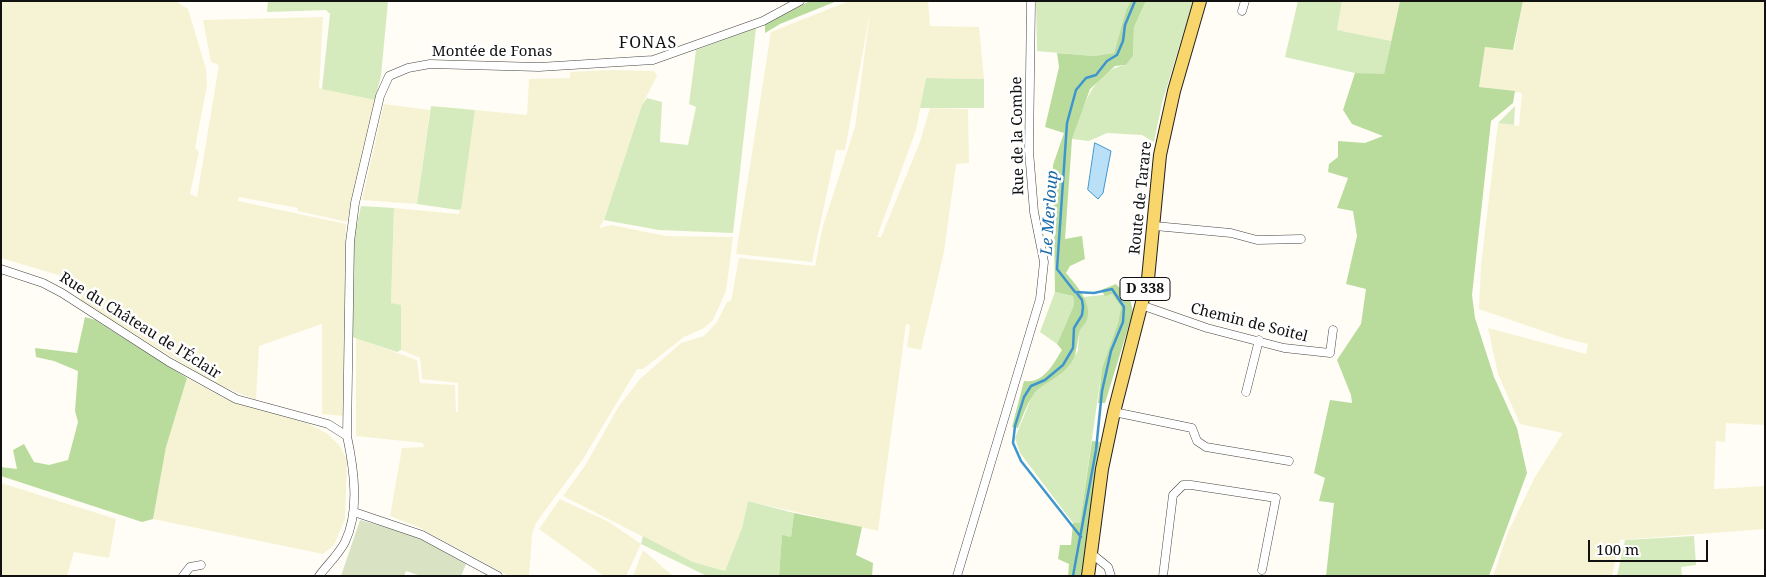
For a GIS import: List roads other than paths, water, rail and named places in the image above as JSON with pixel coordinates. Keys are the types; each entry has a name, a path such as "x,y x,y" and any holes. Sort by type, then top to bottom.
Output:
{"main road":[{"name":"Route de Tarare","path":"1088,576 1102,469 1114,412 1148,279 1155,226 1160,155 1167,120 1200,1"}],"street":[{"name":"Montée de Fonas","path":"348,436 350,242 355,203 380,96 390,76 408,68 430,64 539,67 653,60 763,21 800,1"},
{"name":"Rue de la Combe","path":"957,576 1040,299 1044,262 1034,212 1029,151 1031,1"},
{"path":"1242,11 1245,1"},
{"path":"1155,226 1231,234 1257,240 1302,239"},
{"name":"Rue du Château de l'Éclair","path":"1,269 43,283 62,293 168,362 236,399 328,424 348,436"},
{"name":"Chemin de Soitel","path":"1141,305 1207,328 1284,348 1330,353 1333,330"},
{"path":"1246,392 1258,340"},
{"path":"1114,412 1192,428 1197,441 1206,448 1289,461"},
{"path":"318,576 344,543 354,512 352,456 348,436"},
{"path":"1164,576 1173,495 1183,485 1191,484 1276,498 1262,570"},
{"path":"354,512 422,535 498,576"},
{"path":"1092,554 1108,567 1111,576"},
{"path":"183,576 190,567 201,565"}],"water":[{"path":"1095,143 1111,151 1103,193 1098,199 1088,190"}],"waterway":[{"name":"Le Merloup","path":"1073,576 1096,450 1102,391 1111,351 1123,322 1124,307 1112,289 1094,293 1075,292 1057,269 1067,123 1076,90 1086,78 1096,75 1107,61 1117,55 1123,41 1125,25 1135,1"},
{"path":"1076,292 1082,300 1083,307 1082,315 1074,328 1073,348 1063,365 1045,380 1031,386 1024,397 1015,426 1013,443 1021,461 1081,537"}],"district":[{"name":"FONAS","path":"648,43"}]}
